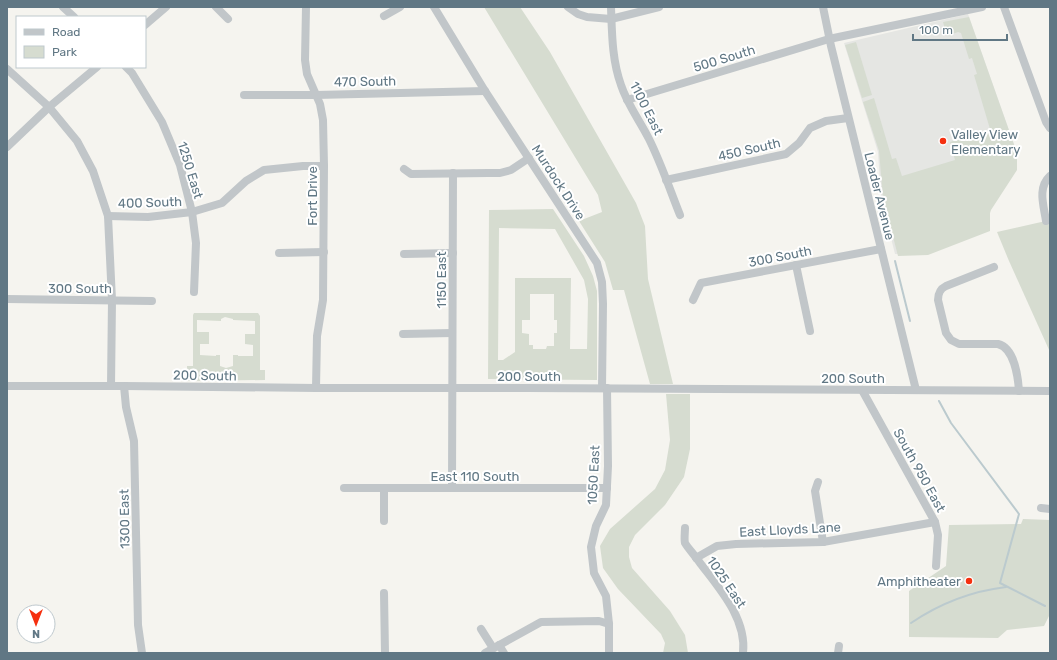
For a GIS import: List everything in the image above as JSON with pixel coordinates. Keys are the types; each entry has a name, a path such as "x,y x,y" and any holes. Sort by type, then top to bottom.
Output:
{"street":[{"path":"64,7 73,16"},
{"path":"146,24 166,7"},
{"path":"216,7 228,19"},
{"name":"Fort Drive","path":"306,7 305,60 307,74 320,104 323,120 323,300 317,336 316,388"},
{"path":"384,16 400,7"},
{"name":"Murdock Drive","path":"434,7 485,91 596,263 602,282 605,388"},
{"path":"568,7 578,14 587,17 611,19 659,7"},
{"name":"1100 East","path":"611,7 612,44 615,64 621,86 627,100 650,140 680,215"},
{"name":"Loader Avenue","path":"823,7 848,118 916,390"},
{"name":"500 South","path":"627,100 829,39 982,7"},
{"path":"1004,7 1046,122 1050,128"},
{"path":"7,147 49,107 96,68"},
{"name":"1250 East","path":"127,68 132,73 162,122 180,165 192,212 196,243 194,292"},
{"path":"7,69 49,107 77,141 94,171 108,216 112,300 111,386"},
{"name":"470 South","path":"244,95 485,91"},
{"name":"450 South","path":"666,180 786,154 799,143 810,128 826,120 848,118"},
{"path":"404,169 411,174 500,173 511,170 529,158"},
{"name":"400 South","path":"108,216 148,217 192,212 222,203 246,181 264,170 303,166 324,166"},
{"name":"1150 East","path":"452,488 453,173"},
{"path":"1046,221 1042,188 1050,176"},
{"name":"300 South","path":"693,300 701,283 881,249"},
{"path":"279,253 324,252"},
{"path":"404,254 453,253"},
{"path":"796,266 810,331"},
{"path":"994,267 946,286 940,291 938,300 946,333 951,340 959,344 998,344 1006,348 1018,376 1019,391"},
{"name":"300 South","path":"7,299 152,300"},
{"path":"403,334 452,333"},
{"name":"200 South","path":"7,386 1050,391"},
{"name":"1300 East","path":"124,386 126,407 134,441 138,625 142,653"},
{"name":"1050 East","path":"605,388 608,466 606,505 596,526 591,547 594,573 606,596 609,624 609,653"},
{"name":"South 950 East","path":"862,390 935,522 938,535 936,566"},
{"path":"818,482 815,491 823,542"},
{"name":"East 110 South","path":"344,488 607,488"},
{"path":"384,488 384,521"},
{"path":"1040,508 1050,509"},
{"name":"East Lloyds Lane","path":"696,558 717,546 823,542 935,522"},
{"name":"1025 East","path":"685,528 685,543 728,603 737,619 741,632 742,653"},
{"path":"384,593 384,653"},
{"path":"485,653 541,622 599,621 609,624"},
{"path":"481,629 504,653"}],"shaded area":[{"name":"Valley View Elementary","path":"968,14 1017,153 922,255 895,254 881,198 878,152 844,43"}],"green space":[{"path":"484,7 520,7 550,52 636,203 645,226 648,279 673,384 650,384 624,290 613,290 605,262 579,221 602,212 598,195"},
{"path":"969,17 1017,153 1017,170 991,210 990,231 928,255 898,256 883,198 879,151 863,102 874,98 892,159 896,158 902,176 955,160 950,142 990,129 974,75 977,74 972,58 969,59 961,33 958,32 947,36 943,22"},
{"path":"856,42 872,95 862,98 845,45"},
{"path":"553,209 584,256 593,276 597,291 597,380 488,379 489,210","holes":["499,228 555,229 584,280 588,299 587,349 570,349 571,278 515,278 515,352 503,360 498,360","530,294 554,294 554,320 557,320 557,333 554,333 554,346 547,346 546,349 533,349 533,345 529,345 529,334 522,333 522,320 530,320"]},
{"path":"1050,220 1050,352 997,232"},
{"path":"194,313 258,313 260,316 260,370 265,370 265,380 187,381 187,366 193,366","holes":["225,317 255,321 255,334 245,334 245,344 253,345 253,356 233,355 233,366 226,368 220,366 220,355 200,355 200,344 209,344 209,332 197,332 197,320 221,321 221,319"]},
{"path":"666,394 690,394 690,449 684,477 665,505 635,535 629,547 629,557 632,568 670,611 685,635 688,653 663,653 665,643 661,634 618,589 603,568 600,546 610,529 655,489 665,470 670,440"},
{"path":"1023,519 1050,520 1050,614 1044,626 1007,630 998,638 909,637 909,591 946,566 949,525 1021,524"}],"waterway":[{"path":"895,261 910,321"},
{"path":"939,401 951,423 1019,514 1000,583 1045,606"},
{"path":"911,623 933,610 957,599 1006,587"}],"place":[{"name":"Valley View Elementary","path":"943,141"},
{"name":"Amphitheater","path":"969,581"}]}
